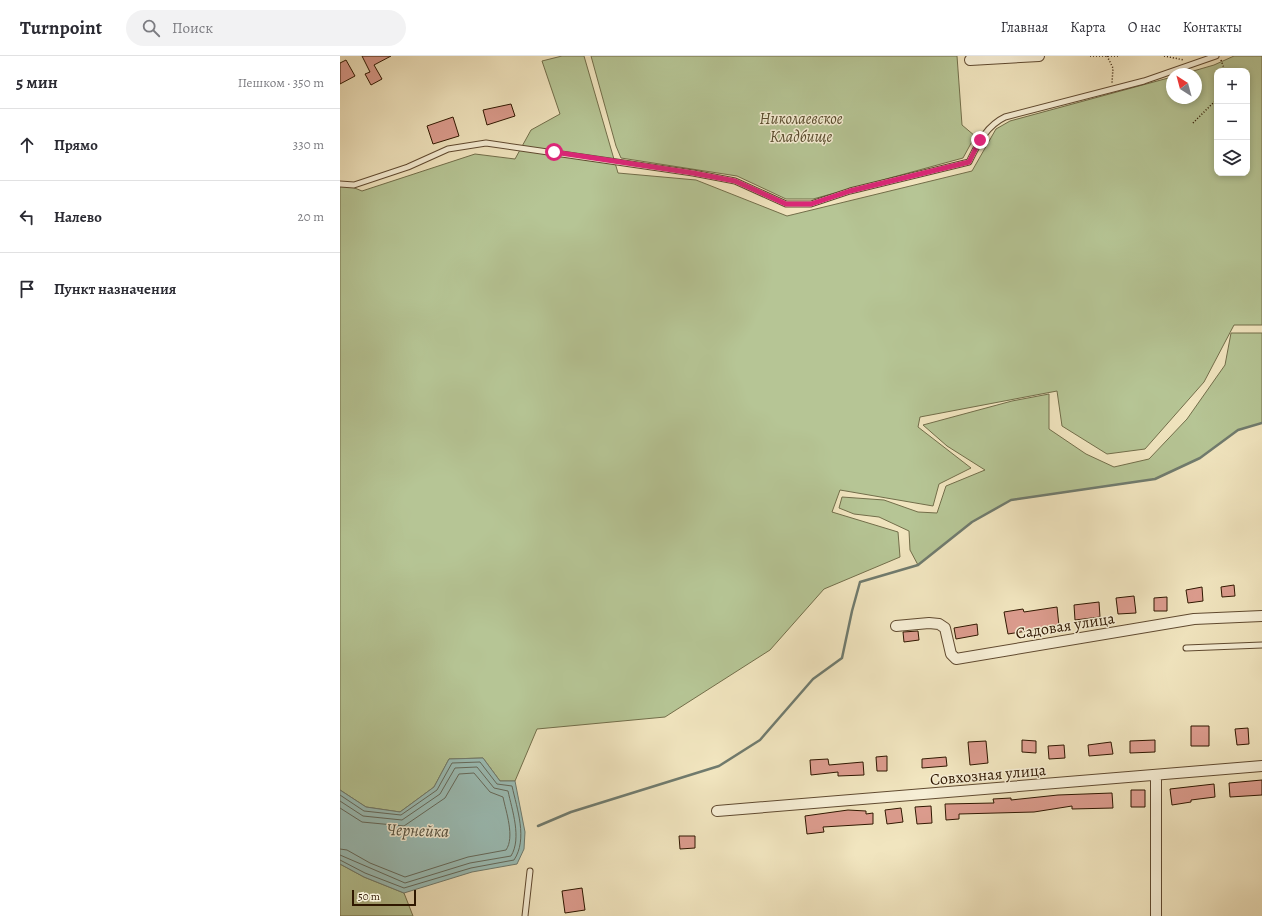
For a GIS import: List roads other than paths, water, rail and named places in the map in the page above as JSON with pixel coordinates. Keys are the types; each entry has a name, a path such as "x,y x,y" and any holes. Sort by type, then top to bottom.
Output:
{"street":[{"path":"969,58 1039,56"},
{"name":"Садовая улица","path":"896,626 929,623 939,624 944,628 951,654 956,659 1194,619 1262,616"},
{"name":"Совхозная улица","path":"717,811 1262,766"},
{"path":"1156,775 1156,916"}],"lane":[{"path":"340,184 354,184 408,167 448,149 486,143 693,173 735,181 786,204 811,204 850,191 969,162 980,140 995,122 1005,117 1144,81 1216,56"},
{"path":"1186,648 1262,645"},
{"path":"524,916 530,870"}],"water":[{"name":"Чернейка","path":"483,758 500,781 515,781 525,832 524,849 517,864 472,872 404,893 364,877 340,864 340,790 366,807 400,812 434,787 449,759"}],"waterway":[{"path":"538,826 571,812 719,766 760,740 813,679 842,658 860,582 918,565 972,522 1011,500 1155,479 1200,458 1238,430 1262,423"}],"park label":[{"name":"Николаевское Кладбище","path":"801,127"}]}
